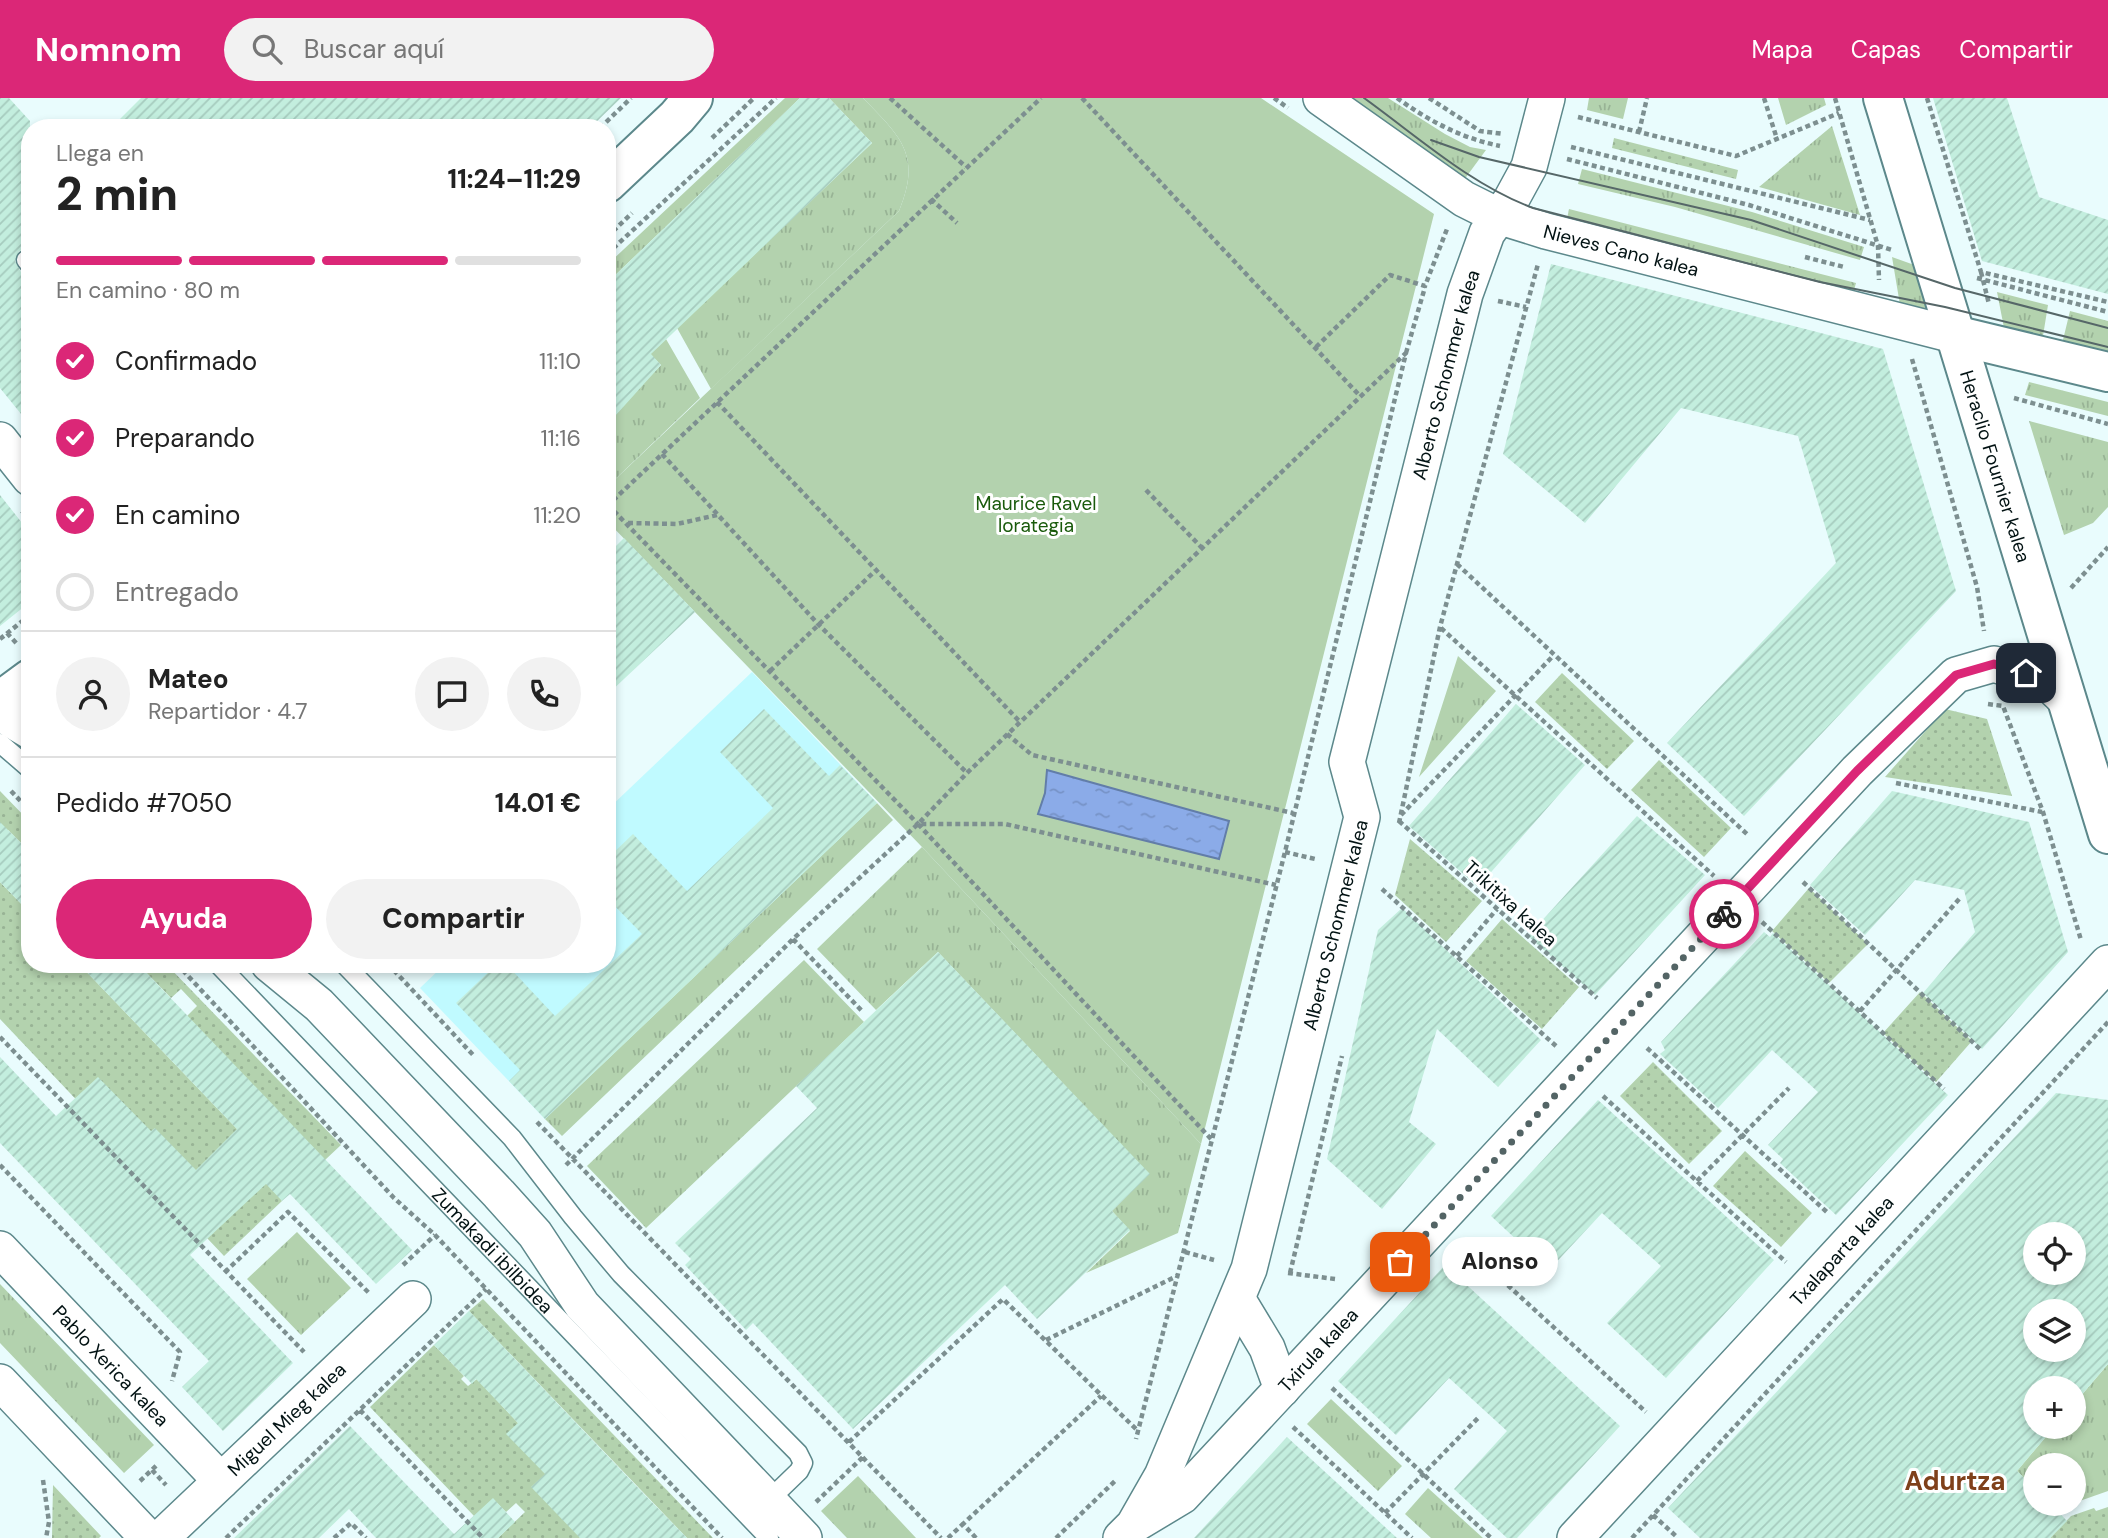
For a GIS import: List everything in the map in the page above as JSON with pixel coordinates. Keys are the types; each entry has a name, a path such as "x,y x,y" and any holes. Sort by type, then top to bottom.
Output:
{"main road":[{"path":"616,175 677,117 692,98"},
{"name":"Heraclio Fournier kalea","path":"1883,98 2108,834"},
{"path":"1954,335 2108,372"},
{"path":"0,701 21,686"}],"street":[{"name":"Nieves Cano kalea","path":"1331,101 1450,190 1497,216 1546,231 1954,335"},
{"name":"Alberto Schommer kalea","path":"1128,1532 1162,1476 1244,1284 1362,817 1347,762 1465,294 1483,243 1497,216 1511,200 1535,147 1559,107"},
{"path":"0,440 21,467"},
{"path":"1994,664 2046,681 2067,701"},
{"name":"Txirula kalea","path":"1128,1532 1182,1496 1857,771 1956,675 1994,664"},
{"path":"0,713 21,726"},
{"name":"Txalaparta kalea","path":"1576,1538 2095,954"},
{"name":"Zumakadi ibilbidea","path":"280,973 319,1005 499,1194 535,1234 582,1305 804,1538"},
{"name":"Pablo Xerica kalea","path":"0,1249 221,1480"},
{"path":"1244,1284 1282,1389"},
{"name":"Miguel Mieg kalea","path":"161,1538 413,1299"},
{"path":"0,1382 148,1538"}],"lane":[{"path":"0,743 21,761"},
{"name":"Zumakadi ibilbidea","path":"227,973 769,1538"},
{"path":"353,973 512,1138 621,1274 798,1453 803,1463 799,1471 768,1500"}],"path":[{"path":"609,119 631,98"},
{"path":"616,246 776,98"},
{"path":"890,98 966,167"},
{"path":"616,497 1041,98"},
{"path":"1082,98 1359,395"},
{"path":"1397,98 1420,114 1472,140 1535,147 1870,220"},
{"path":"1429,98 1480,131 1805,221 1935,265 2108,312"},
{"path":"1639,132 1647,98"},
{"path":"1764,98 1777,139"},
{"path":"1835,98 1878,246"},
{"path":"1927,98 1981,272 2108,302"},
{"path":"1559,107 1639,132 1736,156 1839,113"},
{"path":"931,199 957,223"},
{"path":"1135,1444 1276,886 1406,353 1425,286 1450,219"},
{"path":"1541,253 1440,627 1724,885"},
{"path":"1316,347 1390,275 1425,286"},
{"path":"941,1538 572,1159 793,939 918,824 1007,734 1406,353"},
{"path":"1911,356 1977,587 2003,706 2095,954"},
{"path":"2013,398 2108,425"},
{"path":"717,401 1020,722"},
{"path":"662,454 818,624 967,773"},
{"path":"1146,490 1202,548"},
{"path":"616,513 918,824 1211,1139"},
{"path":"627,523 677,524 717,515"},
{"path":"2070,588 2108,547"},
{"path":"1457,564 1751,838"},
{"path":"770,671 875,571"},
{"path":"0,639 21,622"},
{"path":"1515,695 1553,656"},
{"name":"Trikitixa kalea","path":"1515,695 1400,819 1605,1005"},
{"path":"1982,703 2003,706"},
{"path":"1007,734 1032,755 1293,813"},
{"path":"1891,779 1889,782 2043,812"},
{"path":"10,790 21,802"},
{"path":"918,824 1005,824 1276,886"},
{"path":"1793,889 1810,871"},
{"path":"1801,881 1988,1056"},
{"path":"1382,889 1559,1048"},
{"path":"1860,1011 1961,897"},
{"path":"1457,956 1497,909"},
{"path":"1753,931 1770,913"},
{"path":"1762,921 1952,1097"},
{"path":"793,939 862,1011"},
{"path":"185,973 394,1198 435,1235 722,1538"},
{"path":"1632,1538 2108,1022"},
{"path":"0,1037 310,1358"},
{"path":"1636,1056 1654,1037"},
{"path":"1645,1046 1830,1215"},
{"path":"1592,1104 1610,1085"},
{"path":"1697,1181 1789,1088"},
{"path":"1601,1094 1787,1263"},
{"path":"0,1164 180,1352 170,1391"},
{"path":"225,1272 288,1212 371,1295"},
{"path":"1453,1251 1469,1234"},
{"path":"1461,1242 1655,1421"},
{"path":"1046,1340 1178,1276"},
{"path":"1244,1284 1334,1278 1362,1303"},
{"path":"226,1538 486,1289"},
{"path":"849,1442 1003,1299 1138,1431"},
{"path":"1328,1385 1491,1538"},
{"path":"948,1538 1101,1396"},
{"path":"360,1410 483,1538"},
{"path":"1385,1513 1478,1418"},
{"path":"1290,1424 1412,1538"},
{"path":"116,1503 184,1441"},
{"path":"40,1473 47,1492 49,1522 46,1538"},
{"path":"1056,1538 1120,1476"},
{"path":"1653,1516 1678,1538"},
{"path":"334,1538 351,1523 366,1538"},
{"path":"963,1524 976,1538"}],"shaded area":[{"path":"752,672 877,803 545,1119 420,988 436,973 616,973 616,801"}],"green space":[{"path":"785,98 800,98 616,274 616,257"},
{"path":"829,98 863,98 897,136 908,161 906,192 899,211 711,389 677,328 872,143"},
{"name":"Maurice Ravel lorategia","path":"863,98 1261,98 1434,214 1201,1144 922,847 616,530 616,478 899,211 906,192 908,161 904,148 888,124"},
{"path":"1349,98 1388,98 1445,134 1470,147 1486,150 1461,184"},
{"path":"1589,98 1628,98 1623,119 1587,110"},
{"path":"1778,98 1824,98 1826,105 1786,125"},
{"path":"1832,126 1860,215 1759,187"},
{"path":"1614,138 1738,170 1736,179 1612,148"},
{"path":"1582,169 1752,212 1864,247 1860,260 1675,207 1578,184"},
{"path":"1569,209 1856,283 1852,297 1566,224"},
{"path":"1892,257 1920,267 1937,320 1901,311"},
{"path":"1997,292 2048,305 2042,342 2005,333"},
{"path":"2070,311 2108,321 2108,356 2062,344"},
{"path":"666,339 700,398 616,478 616,412 661,365 650,354"},
{"path":"2029,382 2108,402 2108,416 2025,395"},
{"path":"2029,421 2108,442 2108,507 2093,523 2064,535"},
{"path":"1458,656 1496,691 1419,777"},
{"path":"1562,673 1634,741 1607,769 1535,702"},
{"path":"1945,709 1987,719 2012,796 1885,777"},
{"path":"1659,760 1731,828 1704,857 1631,790"},
{"path":"0,791 21,813 21,843 8,830 0,837"},
{"path":"877,803 893,820 562,1136 545,1119"},
{"path":"1410,839 1482,901 1446,942 1395,895"},
{"path":"922,847 1201,1144 1178,1233 1086,1273 1130,1231 1112,1211 1149,1174 938,952 876,1010 817,949"},
{"path":"0,882 21,904 21,973 88,973 238,1130 282,1201 224,1256 0,1019"},
{"path":"1809,888 1868,944 1829,983 1772,931"},
{"path":"1502,919 1579,987 1542,1029 1466,961"},
{"path":"804,960 864,1022 646,1228 587,1166"},
{"path":"147,973 175,973 341,1145 325,1160 187,1016 197,1006 181,989 171,998"},
{"path":"1920,992 1972,1041 1936,1082 1883,1033"},
{"path":"1653,1062 1722,1131 1689,1164 1620,1096"},
{"path":"1745,1151 1812,1213 1781,1247 1713,1186"},
{"path":"297,1232 351,1288 301,1335 247,1279"},
{"path":"0,1284 154,1445 124,1473 0,1343"},
{"path":"483,1299 713,1538 687,1538 469,1311"},
{"path":"434,1345 464,1376 461,1379 468,1386 477,1379 518,1423 580,1538 498,1538 525,1512 516,1503 506,1512 493,1499 474,1516 370,1407"},
{"path":"2108,1364 2108,1491 2086,1499 2086,1453 2032,1453 2044,1439 2086,1439 2086,1390"},
{"path":"1331,1399 1402,1466 1378,1491 1307,1424"},
{"path":"2023,1464 2023,1477 2017,1471"},
{"path":"858,1476 916,1538 847,1538 821,1511"},
{"path":"53,1485 101,1536 99,1538 52,1538"},
{"path":"1428,1488 1483,1538 1431,1538 1405,1514"},
{"path":"2108,1507 2108,1538 2050,1538 2071,1516 2086,1516 2086,1511 2094,1508 2096,1511"}],"water":[{"path":"1047,770 1229,821 1219,859 1038,814 1045,793"}],"building":[{"path":"0,98 9,98 28,119 21,119 21,251 15,261 21,272 21,414 0,388"},
{"path":"141,98 621,98 599,119 120,119"},
{"path":"800,98 829,98 872,143 651,354 661,365 616,415 616,274"},
{"path":"1933,98 2007,98 2039,197 2108,220 2108,294 1982,261"},
{"path":"1551,264 1883,349 1956,591 1744,816 1667,743 1836,563 1798,436 1681,408 1585,523 1503,454"},
{"path":"0,495 21,522 21,609 0,626"},
{"path":"624,538 695,612 616,687 616,546"},
{"path":"1516,704 1585,765 1478,887 1409,826"},
{"path":"764,709 829,776 840,765 877,803 545,1119 509,1081 520,1070 456,1003 488,973 514,973 555,1016 601,973 616,973 616,959 642,934 616,907 616,850 633,834 687,891 773,808 720,752"},
{"path":"1892,791 2029,822 2068,952 1982,1049 1923,993 1975,932 1964,890 1915,880 1865,935 1810,885"},
{"path":"1637,816 1705,875 1595,995 1528,936"},
{"path":"0,822 21,843 21,904 0,882"},
{"path":"1402,908 1541,1040 1498,1087 1437,1029 1409,1122 1436,1144 1382,1209 1327,1159 1378,930"},
{"path":"1764,932 1770,937 1773,933 1948,1095 1836,1215 1780,1163 1783,1159 1768,1145 1818,1092 1772,1050 1718,1108 1660,1054 1665,1050 1661,1042"},
{"path":"938,952 1150,1174 1112,1211 1130,1230 1037,1319 1005,1285 853,1429 753,1323 746,1330 685,1265 691,1259 675,1243 817,1108 796,1086"},
{"path":"88,973 147,973 412,1250 376,1284 290,1194 282,1201 266,1184 190,1255 293,1363 223,1431 182,1387 209,1361 0,1143 0,1057 56,1116 98,1077 151,1131 155,1128 196,1170 237,1129"},
{"path":"2056,1093 2108,1100 2108,1364 2086,1390 2086,1376 2023,1376 2023,1439 2044,1439 2032,1453 2023,1453 2023,1464 2017,1471 2023,1477 2023,1516 2062,1516 2067,1521 2050,1538 1700,1538 1668,1508"},
{"path":"1598,1100 1774,1260 1666,1378 1607,1323 1661,1266 1602,1213 1549,1270 1491,1216"},
{"path":"1445,1265 1620,1426 1517,1538 1507,1538 1454,1489 1507,1431 1449,1378 1396,1435 1338,1381"},
{"path":"469,1311 687,1538 580,1538 531,1487 545,1474 506,1434 518,1423 476,1379 472,1384 434,1345"},
{"path":"350,1426 454,1534 493,1498 515,1522 498,1538 376,1538 349,1509 319,1538 234,1538"},
{"path":"1287,1437 1397,1538 1194,1538"}],"tram line":[{"path":"1364,98 1488,187 1533,208 1820,282 1945,307 2108,347"},
{"path":"1431,140 1479,157 1751,220 1955,288 2108,328"}],"way so far":[{"path":"1400,1262 1724,914"}],"place":[{"name":"Alonso","path":"1400,1262"}],"district":[{"name":"Adurtza","path":"1955,1481"}],"route":[{"path":"1724,914 1857,771 1956,675 1994,664 2026,673"}]}
